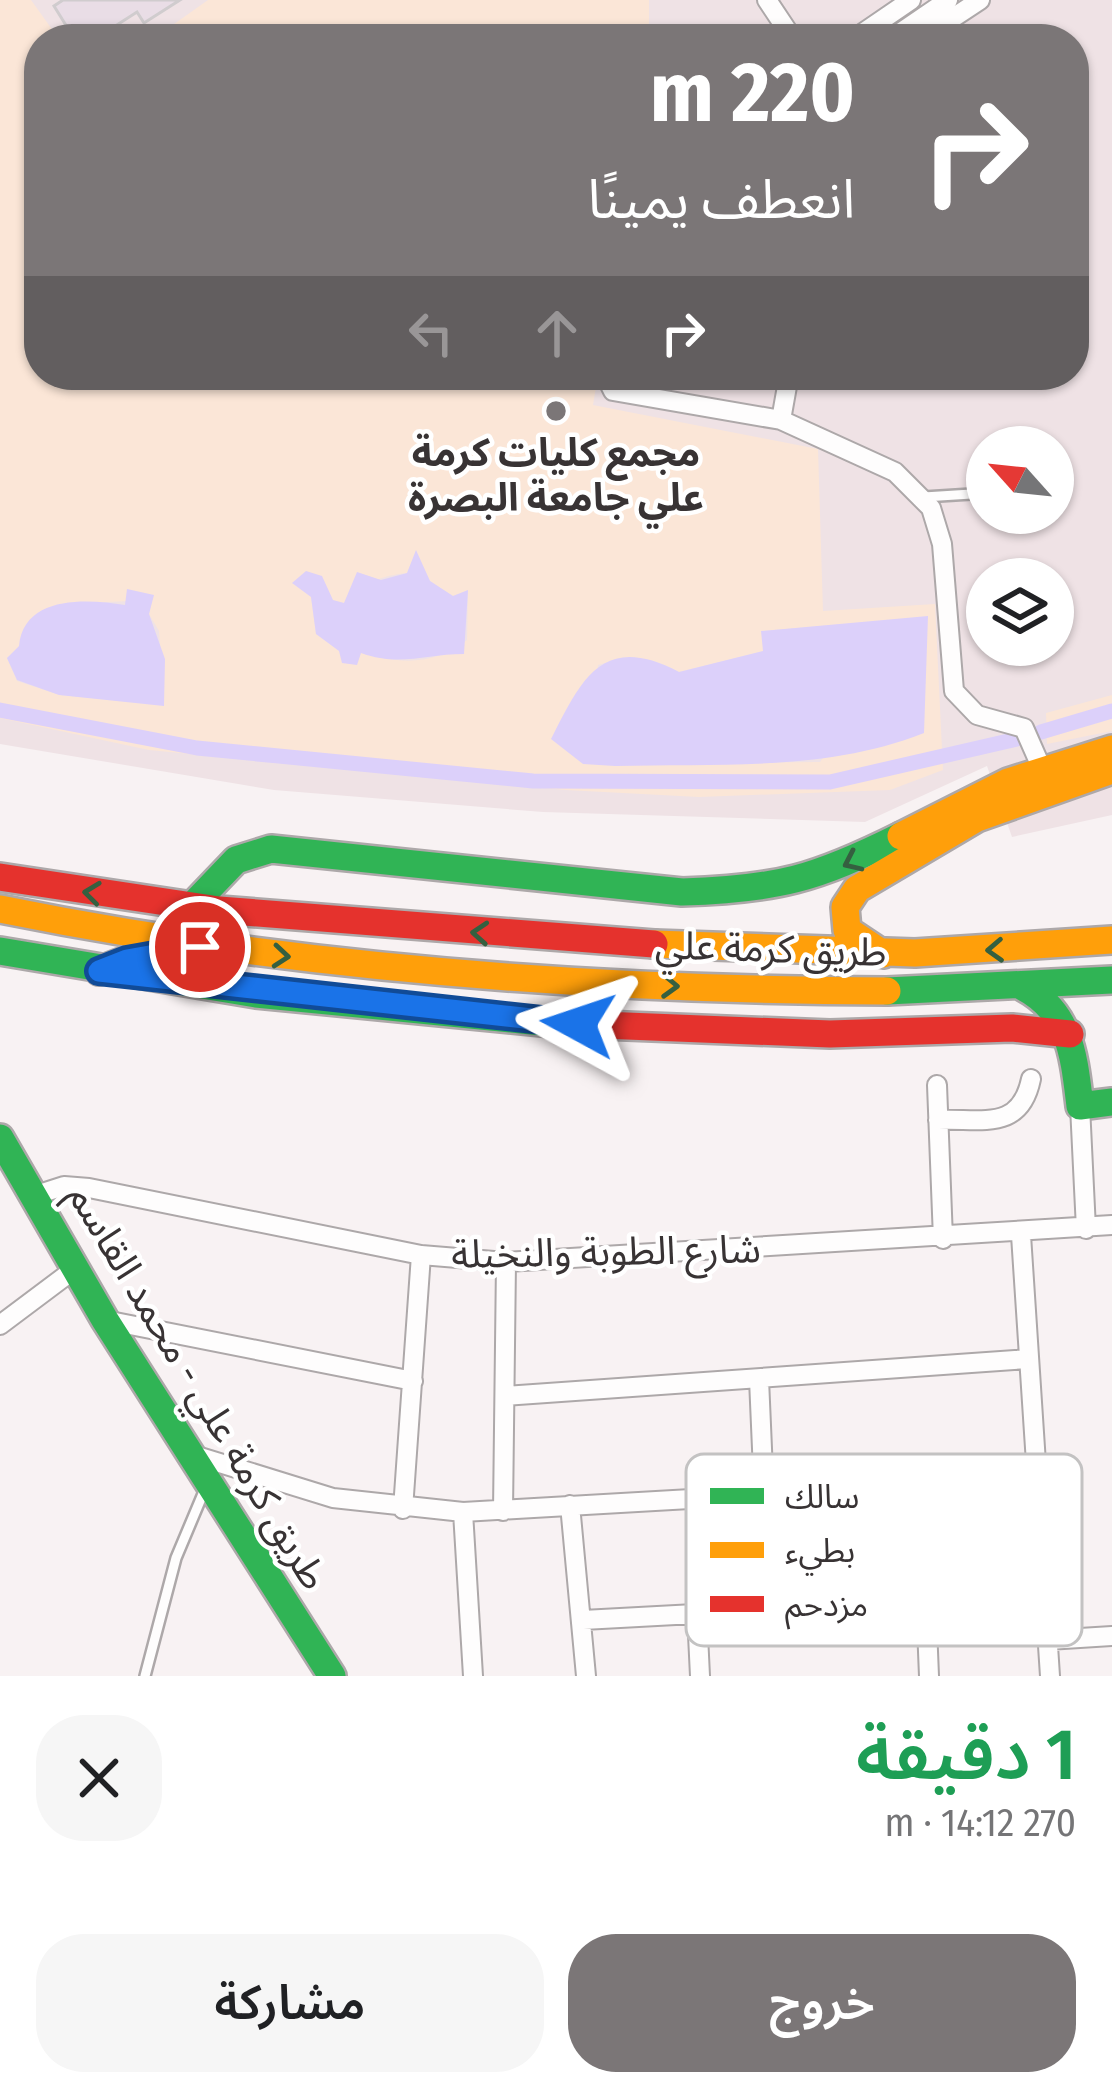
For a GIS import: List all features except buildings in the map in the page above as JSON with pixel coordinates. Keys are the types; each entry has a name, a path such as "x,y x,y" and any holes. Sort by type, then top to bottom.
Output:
{"main road":[{"path":"886,956 848,930 845,908 857,889 977,818 1112,749"},
{"path":"192,906 236,860 271,849 682,892 772,887 849,864 969,799 1042,769 1112,770"},
{"name":"طريق كرمة علي","path":"0,877 192,906 585,940 886,956 1112,940"},
{"name":"طريق كرمة علي","path":"0,909 200,947 582,980 867,992 1110,981"},
{"path":"533,976 536,937"},
{"path":"582,980 585,940"},
{"path":"99,971 127,960 200,947"},
{"path":"0,951 99,971 619,1028 915,1034 1032,1027 1070,1034"},
{"path":"1110,981 1078,1008 1070,1034 1080,1106 1112,1102"},
{"path":"1023,987 1047,1000 1070,1034"},
{"name":"طريق كرمة علي - محمد القاسم","path":"0,1138 105,1320 332,1676"}],"street":[{"path":"879,24 911,0"},
{"path":"913,24 948,0"},
{"path":"944,24 980,0"},
{"path":"612,390 781,420 895,472 925,497 943,544 954,691 977,715 1024,728 1042,769"},
{"path":"781,420 786,390"},
{"path":"938,1120 1009,1117 1025,1104 1030,1079"},
{"path":"937,1085 943,1239"},
{"path":"1080,1106 1086,1228"},
{"name":"شارع الطوبة والنخيلة","path":"36,1195 64,1186 89,1188 422,1255 506,1262 1112,1226"},
{"path":"1021,1235 1035,1454"},
{"path":"404,1509 422,1255"},
{"path":"503,1511 506,1262"},
{"path":"0,1325 76,1268"},
{"path":"105,1320 413,1381"},
{"path":"505,1396 1028,1359"},
{"path":"758,1379 762,1454"},
{"path":"203,1467 333,1498 404,1509 503,1511 686,1499"},
{"path":"571,1505 586,1676"},
{"path":"463,1512 473,1676"},
{"path":"584,1620 686,1615"},
{"path":"1082,1638 1112,1636"},
{"path":"699,1646 700,1676"},
{"path":"928,1646 929,1676"},
{"path":"1048,1646 1050,1676"}],"lane":[{"path":"925,497 966,494"},
{"path":"145,1676 203,1467"}],"shaded area":[{"name":"مجمع كليات كرمة علي جامعة البصرة","path":"0,0 1112,0 1112,815 1012,837 987,766 865,822 543,812 274,790 0,744"},
{"path":"0,0 31,0 48,24 24,24 24,390 596,390 593,405 818,449 823,611 935,604 943,770 890,790 699,797 566,790 149,750 0,718","holes":["416,552 430,581 453,596 468,591 467,640 448,652 393,660 316,634 311,597 344,603 372,582 407,573","153,596 149,614 159,631 164,705 60,695 17,681 7,658 40,634 97,604","928,617 820,762 583,764 598,665 639,658 679,672 764,651 762,631"]},
{"path":"208,0 649,0 649,24 174,24"},
{"path":"416,550 430,581 453,596 468,590 464,654 400,659 361,653 357,665 342,663 339,651 316,634 311,597 292,583 306,571 322,576 333,600 344,603 357,572 381,580 407,573"},
{"path":"127,589 154,595 149,614 165,659 164,706 59,695 17,680 7,658 19,646 32,617 60,604 125,605"},
{"path":"928,616 924,733 810,760 615,766 583,764 551,739 585,680 613,660 653,661 679,672 763,651 761,631"},
{"path":"1112,695 1112,731 1047,744 1046,713"}],"waterway":[{"path":"0,710 197,748 533,781 830,782 1017,739"},
{"path":"1041,732 1112,711"}],"traffic: fast":[{"path":"192,906 236,860 271,849 682,892 795,879 901,836"},
{"path":"0,951 256,994 552,1023"},
{"path":"99,971 127,960 178,954"},
{"path":"887,991 1112,980"},
{"path":"1023,987 1039,997 1061,1023 1072,1053 1080,1106 1112,1102"},
{"path":"0,1138 105,1320 332,1676"}],"traffic: slow":[{"path":"901,836 1008,782 1112,749"},
{"path":"883,954 847,930 845,907 857,889 977,818 1112,770"},
{"path":"0,909 219,947 441,972 664,986 887,991"},
{"path":"654,944 915,953 1112,940"}],"traffic: jam":[{"path":"0,877 219,910 654,944"},
{"path":"552,1023 830,1034 1012,1028 1070,1034"}],"place":[{"name":"مجمع كليات كرمة علي جامعة البصرة","path":"556,411"}],"route":[{"path":"200,947 127,960 99,971 578,1024"}]}
